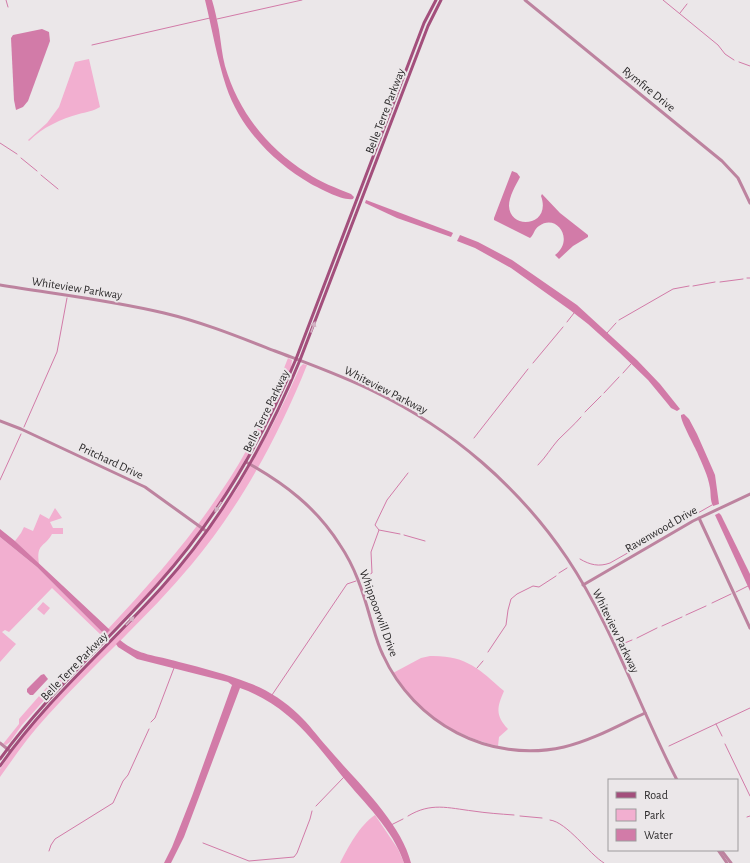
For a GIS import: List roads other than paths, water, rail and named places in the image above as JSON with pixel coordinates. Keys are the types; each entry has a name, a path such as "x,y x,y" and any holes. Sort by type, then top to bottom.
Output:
{"main road":[{"name":"Belle Terre Parkway","path":"0,766 9,750 50,697 166,576 203,529 246,462 274,409 296,359 424,23 436,0"},
{"name":"Belle Terre Parkway","path":"0,759 54,699 163,586 222,510 250,464 284,399 428,26 441,0"}],"street":[{"name":"Rymfire Drive","path":"525,0 722,161 738,178 750,202"},
{"name":"Whiteview Parkway","path":"0,285 128,306 168,314 207,326 346,378 388,398 424,419 459,443 498,477 529,509 558,546 583,584 599,614 677,779"},
{"name":"Pritchard Drive","path":"0,421 21,429 145,487 206,531"},
{"name":"Whippoorwill Drive","path":"246,462 276,479 298,496 317,514 333,534 347,556 358,578 380,647 391,671 402,688 414,701 440,723 464,736 488,745 513,750 540,750 560,748 584,741 645,713"},
{"name":"Ravenwood Drive","path":"583,584 699,518 750,494"},
{"path":"699,518 750,628"},
{"path":"0,743 9,750"},
{"path":"719,851 727,863"},
{"path":"722,851 731,863"}],"water":[{"path":"205,0 212,0 225,66 238,98 256,127 279,152 293,163 328,185 351,194 354,197 353,199 343,198 332,194 311,184 297,175 271,154 249,130 232,101 226,86"},
{"path":"42,29 49,32 50,41 28,101 23,107 16,110 14,100 11,38 13,35"},
{"path":"512,171 517,173 520,177 509,202 511,214 516,219 522,222 530,222 536,219 541,214 543,206 542,194 560,213 588,235 588,237 573,246 559,259 555,255 561,249 563,236 561,230 552,223 546,223 537,227 530,238 494,220"},
{"path":"366,200 453,233 451,237 397,218 365,203"},
{"path":"460,235 478,242 512,260 577,305 637,360 660,384 680,409 677,411 671,408 648,380 588,324 511,268 475,248 457,241"},
{"path":"684,414 689,419 697,434 715,475 719,504 713,506 712,504 706,474 681,418 681,415"},
{"path":"719,513 750,574 750,591 715,515"},
{"path":"0,529 15,541 110,630 105,635 37,567 0,537"},
{"path":"120,640 141,652 214,671 249,683 269,692 293,709 376,802 398,832 411,863 404,863 393,839 377,817 302,729 287,715 270,703 253,693 240,688 184,837 171,863 164,863 172,847 192,796 232,685 228,682 137,659 118,647 116,644"},
{"path":"44,674 48,679 33,695 30,695 27,692 27,689 41,675"}],"waterway":[{"path":"6,0 8,7"},
{"path":"217,19 302,0"},
{"path":"663,0 718,45 725,54 734,60"},
{"path":"680,13 687,4"},
{"path":"92,45 210,18"},
{"path":"739,62 750,66"},
{"path":"0,143 17,154"},
{"path":"21,158 37,171"},
{"path":"41,175 58,189"},
{"path":"720,282 743,279"},
{"path":"693,286 715,282"},
{"path":"619,320 673,289 689,286"},
{"path":"24,427 57,352 67,298"},
{"path":"567,322 574,313"},
{"path":"607,333 616,323"},
{"path":"533,363 563,327"},
{"path":"623,373 631,364"},
{"path":"474,438 528,369"},
{"path":"604,393 619,377"},
{"path":"585,412 601,396"},
{"path":"538,465 558,440 581,417"},
{"path":"0,480 21,434"},
{"path":"361,579 372,573 371,552 379,530 375,525 387,500 408,473"},
{"path":"580,559 595,565 610,563 712,505"},
{"path":"379,530 400,534"},
{"path":"404,535 425,541"},
{"path":"559,573 567,568"},
{"path":"488,652 506,625 511,599 517,594 533,586 539,587 556,576"},
{"path":"272,695 347,584 356,581"},
{"path":"736,592 748,586"},
{"path":"712,603 731,594"},
{"path":"686,615 706,606"},
{"path":"662,626 682,617"},
{"path":"637,638 657,628"},
{"path":"620,645 632,640"},
{"path":"477,668 483,661"},
{"path":"151,722 155,718 174,668"},
{"path":"669,746 750,708"},
{"path":"716,724 722,736"},
{"path":"49,851 55,839 113,803 123,781 128,775 149,729"},
{"path":"725,744 750,796"},
{"path":"316,806 344,777"},
{"path":"408,816 432,807 514,815"},
{"path":"203,843 249,861 294,857 297,853 312,811"},
{"path":"520,816 542,818"},
{"path":"391,825 403,819"},
{"path":"550,820 564,826 604,863"}]}
